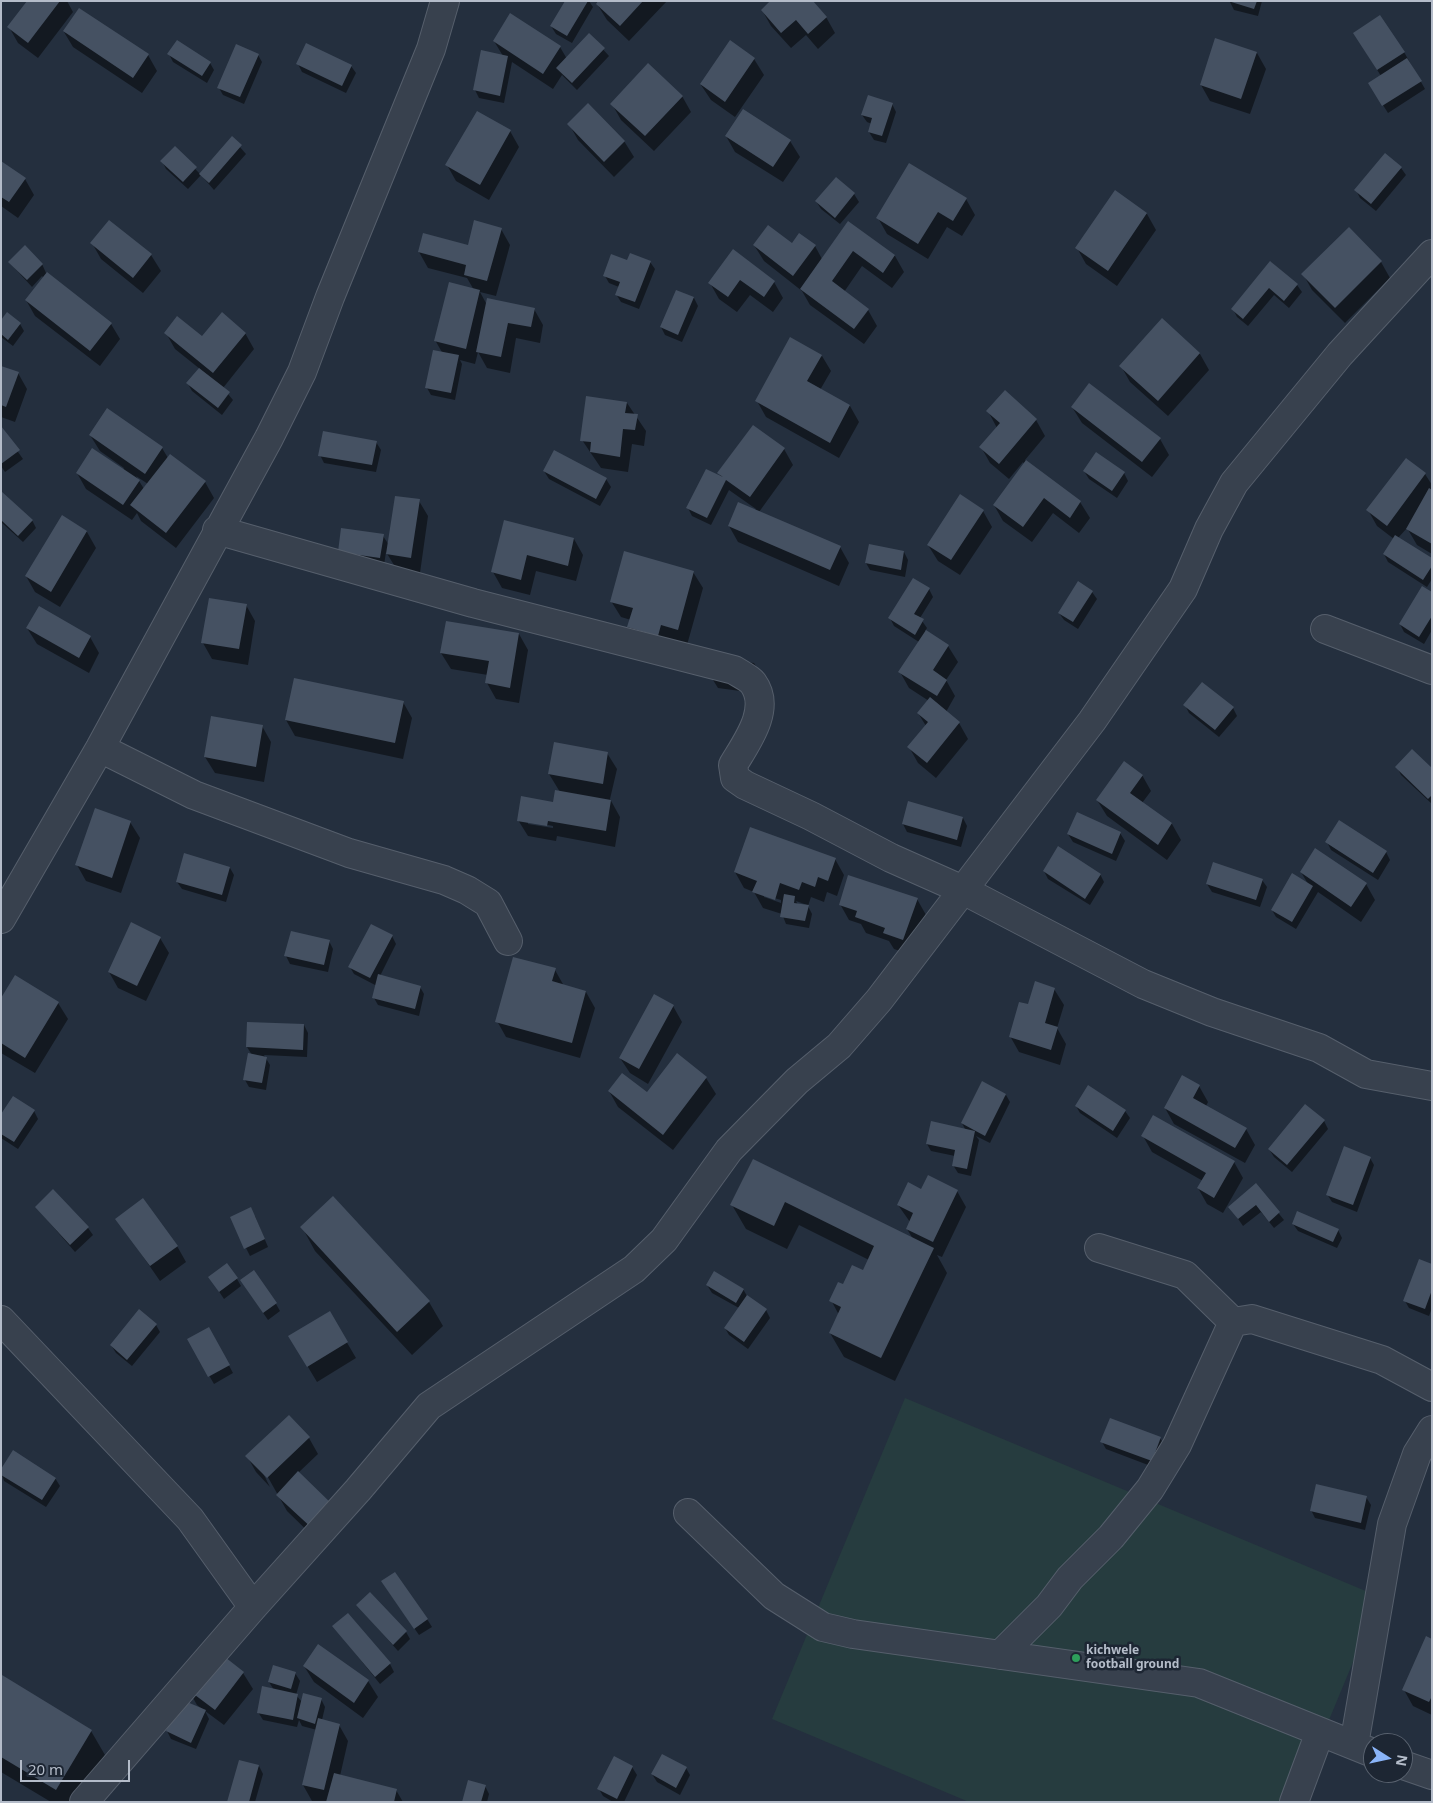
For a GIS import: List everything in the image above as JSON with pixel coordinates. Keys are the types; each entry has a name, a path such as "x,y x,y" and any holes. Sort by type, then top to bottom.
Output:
{"street":[{"path":"1,919 100,748 217,530 269,438 302,372 330,297 431,49 445,1"},
{"path":"87,1801 429,1406 634,1268 664,1240 729,1150 797,1081 844,1040 879,1000 1092,721 1183,589 1209,529 1234,483 1340,354 1432,254"},
{"path":"217,530 473,603 734,670 753,683 760,702 755,728 733,765 735,778 745,785 829,824 891,858 964,890 1160,991 1212,1012 1319,1048 1366,1074 1432,1086"},
{"path":"1325,629 1432,670"},
{"path":"100,748 194,795 349,854 444,880 467,890 488,903 508,941"},
{"path":"1099,1248 1185,1276 1233,1322"},
{"path":"1233,1322 1252,1319 1382,1360 1432,1387"},
{"path":"1,1320 190,1518 253,1607"},
{"path":"1000,1655 1049,1606 1070,1578 1111,1537 1150,1489 1177,1445 1233,1322"},
{"path":"1365,1733 1392,1524 1418,1454 1432,1430"},
{"path":"688,1513 774,1596 823,1627 853,1634 1199,1684 1363,1749"},
{"path":"1294,1802 1320,1732"},
{"path":"1413,1768 1432,1775"}],"green space":[{"name":"kichwele football ground","path":"905,1398 1380,1597 1295,1802 969,1802 772,1719"}],"building":[{"path":"27,1 60,1 28,43 7,27"},
{"path":"565,1 588,1 567,36 550,26"},
{"path":"598,1 643,1 620,26 596,4"},
{"path":"770,1 813,1 827,17 808,34 796,20 781,33 761,10"},
{"path":"1228,1 1257,1 1254,9"},
{"path":"79,8 149,54 133,78 63,31"},
{"path":"510,13 561,46 543,74 493,41"},
{"path":"1380,15 1405,52 1377,70 1353,33"},
{"path":"589,33 605,48 572,83 556,68"},
{"path":"1215,38 1257,52 1241,99 1200,85"},
{"path":"177,40 211,62 202,76 167,54"},
{"path":"730,40 755,58 725,102 700,84"},
{"path":"306,43 352,65 342,86 296,64"},
{"path":"236,44 259,54 240,97 217,88"},
{"path":"481,50 508,56 500,96 473,90"},
{"path":"1407,58 1422,81 1382,106 1368,83"},
{"path":"648,63 683,96 645,136 610,104"},
{"path":"868,95 893,103 882,136 868,132 872,118 861,115"},
{"path":"588,103 625,141 604,162 567,124"},
{"path":"743,109 791,140 773,167 725,136"},
{"path":"477,111 511,130 480,185 445,165"},
{"path":"232,136 242,145 209,183 199,174"},
{"path":"175,146 197,167 183,182 160,161"},
{"path":"1385,153 1402,167 1371,204 1354,190"},
{"path":"1,161 26,178 9,202 1,197"},
{"path":"909,163 967,198 953,221 938,212 918,244 876,218"},
{"path":"836,177 855,193 835,218 815,201"},
{"path":"1115,190 1147,213 1108,271 1075,248"},
{"path":"109,220 152,254 133,278 90,243"},
{"path":"474,220 502,228 487,281 464,275 466,265 418,252 423,233 468,245"},
{"path":"848,221 895,255 883,273 853,251 832,281 869,309 854,329 800,289"},
{"path":"768,225 792,243 799,233 816,245 793,276 753,245"},
{"path":"1349,227 1382,261 1335,308 1301,274"},
{"path":"25,245 43,264 27,280 8,262"},
{"path":"733,249 775,281 764,297 740,280 728,297 708,283"},
{"path":"630,253 651,261 635,302 615,295 620,282 603,276 611,254 627,260"},
{"path":"1270,261 1298,284 1284,301 1269,288 1243,319 1231,309"},
{"path":"47,272 112,323 90,351 25,300"},
{"path":"449,282 480,290 466,349 434,341"},
{"path":"676,290 694,297 678,335 660,327"},
{"path":"487,298 535,308 531,327 508,323 501,357 476,352"},
{"path":"7,312 21,323 8,340 1,334 1,320"},
{"path":"222,312 246,333 213,373 164,333 177,316 202,336"},
{"path":"1162,318 1200,353 1158,401 1119,366"},
{"path":"790,337 822,355 807,381 850,405 830,443 755,401"},
{"path":"433,350 459,355 451,393 425,388"},
{"path":"1,366 19,372 6,407 1,405"},
{"path":"199,368 230,392 218,408 186,383"},
{"path":"1089,383 1161,438 1142,462 1071,407"},
{"path":"1005,390 1037,419 999,464 979,447 1000,423 986,411"},
{"path":"586,396 627,402 625,413 638,414 635,430 623,429 620,457 590,452 591,442 580,441"},
{"path":"107,408 163,447 145,474 89,435"},
{"path":"753,425 785,448 750,497 726,480 707,518 686,508 706,469 723,477 717,473"},
{"path":"1,426 20,450 1,464"},
{"path":"323,431 377,441 372,465 318,456"},
{"path":"92,448 140,480 123,505 76,473"},
{"path":"554,450 607,478 596,499 543,471"},
{"path":"1096,452 1125,472 1112,491 1083,471"},
{"path":"170,454 206,481 166,533 130,505"},
{"path":"1406,458 1426,473 1387,526 1366,510"},
{"path":"1026,460 1081,501 1070,518 1044,498 1023,527 993,505"},
{"path":"1429,488 1432,490 1432,544 1406,529"},
{"path":"1,491 33,520 18,536 1,520"},
{"path":"960,494 984,510 951,560 927,545"},
{"path":"395,496 420,499 411,558 386,554"},
{"path":"738,502 841,546 830,570 728,526"},
{"path":"62,515 87,531 51,592 25,576"},
{"path":"504,520 574,538 568,566 527,555 521,580 491,572"},
{"path":"341,528 384,534 380,558 338,552"},
{"path":"1395,535 1432,558 1432,566 1423,580 1383,554"},
{"path":"869,544 904,551 901,570 865,563"},
{"path":"624,551 694,571 678,630 661,625 658,636 627,627 633,608 610,602"},
{"path":"913,578 930,588 914,614 924,619 915,635 888,618"},
{"path":"1078,581 1093,591 1073,622 1058,613"},
{"path":"1422,586 1432,592 1432,616 1419,637 1399,624"},
{"path":"209,598 247,604 239,649 201,643"},
{"path":"39,606 91,636 79,658 26,628"},
{"path":"446,621 519,633 510,688 485,683 489,661 440,653"},
{"path":"926,630 949,645 933,670 947,680 937,696 898,672"},
{"path":"294,678 404,701 395,743 285,720"},
{"path":"1202,682 1234,707 1215,730 1183,705"},
{"path":"930,697 960,722 927,763 907,747 928,722 917,713"},
{"path":"211,716 263,725 256,767 204,757"},
{"path":"554,742 608,752 603,784 548,774"},
{"path":"1412,749 1432,768 1432,795 1428,799 1395,767"},
{"path":"1124,761 1143,775 1130,793 1172,823 1158,845 1096,800"},
{"path":"555,790 611,800 606,831 548,821 547,826 517,821 521,796 553,802"},
{"path":"908,801 963,817 957,840 902,824"},
{"path":"95,808 131,821 112,878 75,865"},
{"path":"1077,812 1121,832 1112,854 1067,834"},
{"path":"1339,820 1387,851 1373,873 1325,842"},
{"path":"750,827 836,858 828,881 818,877 815,887 802,882 799,890 780,883 775,900 752,892 757,881 734,872"},
{"path":"1058,846 1101,874 1085,899 1043,871"},
{"path":"1315,848 1367,883 1351,907 1300,872"},
{"path":"184,853 230,867 222,895 176,882"},
{"path":"1213,862 1263,879 1256,900 1206,884"},
{"path":"1292,873 1313,886 1292,922 1271,910"},
{"path":"848,875 918,898 903,940 883,933 885,928 855,917 857,911 839,905"},
{"path":"784,894 795,896 794,903 809,905 805,921 780,917"},
{"path":"131,922 161,937 137,986 108,972"},
{"path":"371,924 393,935 370,978 348,967"},
{"path":"291,931 330,940 324,965 284,956"},
{"path":"513,957 556,968 552,981 586,991 572,1043 495,1022"},
{"path":"378,974 421,986 415,1009 372,998"},
{"path":"15,975 59,1002 25,1058 1,1043 1,998"},
{"path":"1035,981 1055,988 1045,1023 1058,1027 1051,1050 1009,1037 1019,1002 1028,1004"},
{"path":"654,994 674,1005 639,1069 619,1058"},
{"path":"247,1022 304,1024 303,1050 246,1047"},
{"path":"248,1053 267,1057 262,1083 243,1080"},
{"path":"677,1053 707,1077 663,1135 608,1091 622,1073 647,1092"},
{"path":"1182,1075 1200,1085 1193,1098 1247,1128 1235,1148 1164,1108"},
{"path":"982,1081 1006,1094 985,1136 961,1123"},
{"path":"1088,1085 1126,1110 1113,1131 1075,1106"},
{"path":"13,1096 35,1110 14,1142 1,1134 1,1114"},
{"path":"1305,1104 1325,1120 1287,1165 1268,1149"},
{"path":"1153,1115 1235,1161 1214,1198 1197,1188 1206,1173 1141,1136"},
{"path":"931,1121 975,1131 967,1169 952,1166 955,1150 926,1144"},
{"path":"1344,1146 1371,1157 1353,1205 1326,1195"},
{"path":"753,1159 934,1248 881,1358 829,1333 841,1307 829,1301 838,1282 843,1284 852,1265 863,1270 874,1246 785,1202 774,1226 730,1205"},
{"path":"928,1175 958,1190 933,1242 906,1229 913,1213 897,1205 908,1182 921,1189"},
{"path":"1256,1183 1280,1212 1269,1222 1256,1205 1238,1219 1228,1207"},
{"path":"53,1189 89,1227 70,1245 35,1207"},
{"path":"333,1196 430,1301 397,1332 300,1227"},
{"path":"143,1198 178,1246 150,1266 115,1219"},
{"path":"251,1207 265,1239 244,1249 230,1217"},
{"path":"1297,1211 1339,1229 1333,1242 1292,1224"},
{"path":"1419,1259 1432,1264 1432,1290 1425,1309 1403,1301"},
{"path":"227,1263 238,1278 219,1292 208,1277"},
{"path":"254,1270 277,1303 263,1313 240,1280"},
{"path":"714,1271 744,1289 736,1303 706,1285"},
{"path":"747,1295 767,1309 744,1342 724,1328"},
{"path":"139,1309 157,1324 127,1360 110,1345"},
{"path":"330,1311 348,1342 307,1367 288,1336"},
{"path":"209,1327 230,1365 208,1377 187,1339"},
{"path":"289,1415 310,1437 267,1478 245,1456"},
{"path":"1110,1418 1161,1437 1152,1461 1100,1442"},
{"path":"13,1450 56,1478 42,1500 1,1475 1,1469"},
{"path":"298,1471 335,1507 314,1530 276,1495"},
{"path":"1316,1484 1367,1496 1361,1523 1310,1511"},
{"path":"395,1572 428,1619 414,1629 381,1581"},
{"path":"370,1592 407,1631 393,1645 356,1605"},
{"path":"348,1613 391,1663 375,1677 332,1626"},
{"path":"1426,1636 1432,1639 1432,1696 1429,1702 1402,1690"},
{"path":"318,1644 369,1680 354,1703 303,1666"},
{"path":"216,1650 244,1672 215,1710 187,1689"},
{"path":"273,1665 296,1672 291,1689 268,1682"},
{"path":"2,1675 92,1730 56,1790 1,1757"},
{"path":"262,1686 298,1694 293,1720 257,1713"},
{"path":"303,1693 322,1698 315,1724 297,1718"},
{"path":"180,1699 206,1710 191,1743 166,1731"},
{"path":"318,1718 340,1724 324,1790 302,1785"},
{"path":"662,1754 687,1767 676,1788 651,1774"},
{"path":"614,1756 633,1766 617,1799 597,1789"},
{"path":"239,1760 259,1765 249,1802 227,1802"},
{"path":"334,1773 397,1789 394,1802 326,1802"},
{"path":"468,1780 486,1785 481,1802 462,1802"}],"place":[{"name":"kichwele football ground","path":"1076,1658"}]}
